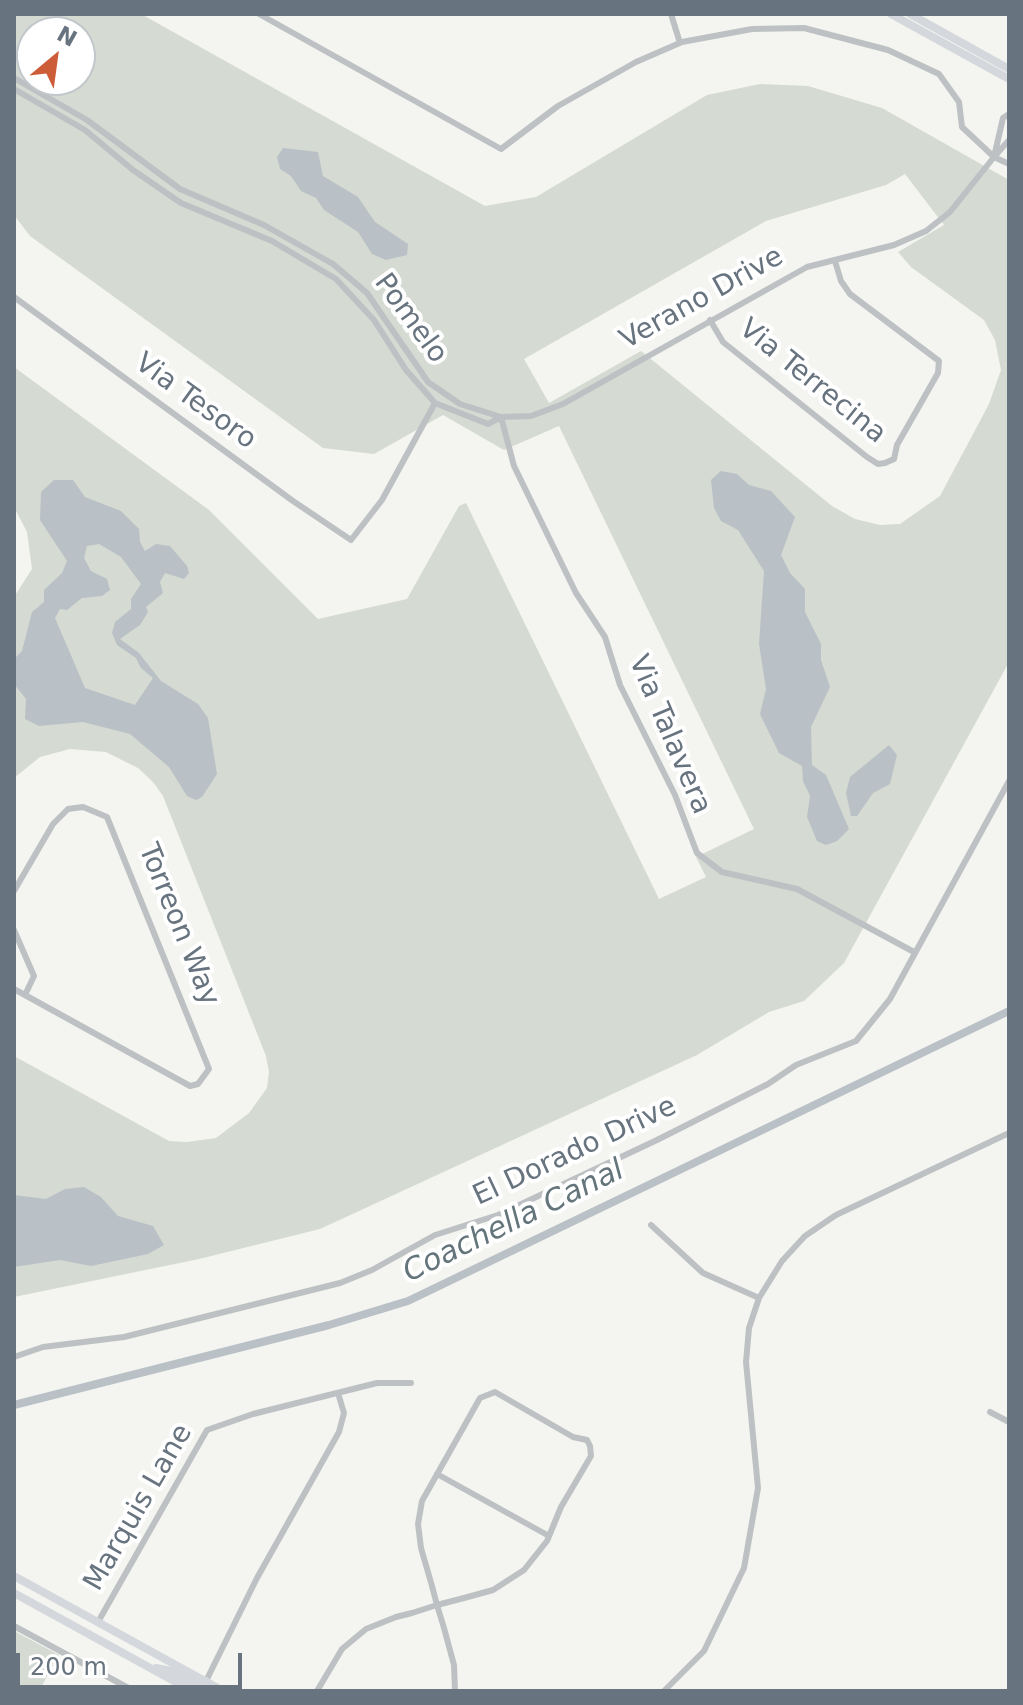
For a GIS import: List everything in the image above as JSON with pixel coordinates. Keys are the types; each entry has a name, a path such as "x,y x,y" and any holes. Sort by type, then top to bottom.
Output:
{"main road":[{"path":"891,14 1009,79"},
{"path":"910,14 1009,69"},
{"path":"14,1576 223,1691"},
{"path":"14,1593 192,1691"},
{"path":"148,1667 171,1671 201,1687 206,1681"}],"street":[{"path":"259,14 501,149 558,106 636,62 680,43 752,29 804,28 888,50 939,74 959,102 962,127 992,155 1009,164"},
{"path":"671,14 680,43"},
{"name":"Pomelo","path":"14,78 87,120 180,189 264,225 343,271 367,293 412,363 442,393 460,404 501,417"},
{"name":"Pomelo","path":"14,89 85,130 142,177 181,203 272,241 336,279 374,320 406,370 435,403 488,424 501,417"},
{"name":"Verano Drive","path":"992,155 1003,118 1009,114"},
{"name":"Verano Drive","path":"501,417 531,416 563,404 807,267 894,245 926,231 950,212 992,155 1009,140"},
{"name":"Via Terrecina","path":"710,320 723,342 867,457 878,464 894,459 897,445 938,373 939,361 850,294 841,281 835,261"},
{"name":"Via Tesoro","path":"14,297 351,540 382,500 435,403"},
{"path":"435,403 442,393"},
{"name":"Via Talavera","path":"501,417 514,466 576,593 605,637 620,685 675,795 697,853 722,872 797,889 914,952"},
{"name":"El Dorado Drive","path":"14,1357 43,1347 124,1337 340,1283 372,1270 435,1235 498,1215 657,1140 768,1084 796,1065 856,1041 890,999 1009,781"},
{"name":"Torreon Way","path":"14,891 53,824 68,809 83,807 107,817 208,1058 209,1069 205,1076 190,1086 25,995"},
{"path":"14,930 34,976 25,995 14,989"},
{"path":"664,1691 704,1651 744,1568 758,1488 746,1362 749,1328 759,1298 782,1261 805,1236 836,1215 1009,1133"},
{"path":"651,1225 703,1273 759,1298"},
{"name":"Marquis Lane","path":"98,1622 207,1430 253,1414 377,1383 411,1383"},
{"path":"317,1691 342,1649 366,1629 437,1605 493,1590 535,1560 549,1536 592,1451 587,1440 573,1437 490,1392 480,1398 422,1501 418,1524 437,1605 454,1665 455,1691"},
{"path":"206,1681 257,1578 339,1432 344,1413 338,1393"},
{"path":"990,1412 1009,1422"},
{"path":"437,1474 549,1536"},
{"path":"14,1626 134,1691"}],"shaded area":[{"path":"14,14 141,14 485,206 536,197 707,95 760,84 808,86 882,108 1009,180 1009,662 844,963 804,1001 769,1012 697,1055 320,1229 199,1259 14,1297 14,1056 169,1141 216,1138 249,1113 267,1088 269,1072 266,1056 163,796 153,782 138,768 106,752 70,749 40,757 14,778 14,597 32,569 27,532 14,507 14,367 209,510 318,619 407,599 459,506 466,503 659,899 706,877 696,857 754,829 559,426 504,450 443,415 374,454 323,448 30,236 14,215","holes":["905,174 944,225 898,252 911,267 984,320 995,340 1001,370 989,404 940,496 900,524 880,525 855,519 832,506 641,351 549,403 524,359 766,221 886,185"]},
{"path":"283,148 318,152 323,176 358,197 375,222 408,244 407,255 386,260 372,254 358,232 324,210 316,198 301,191 291,176 280,169 277,157"},
{"path":"721,471 737,474 749,485 771,491 795,517 781,555 790,573 805,589 805,612 821,644 821,660 830,687 811,727 812,765 826,775 849,829 837,841 826,845 817,841 807,817 810,796 803,781 802,766 779,753 760,714 766,689 759,644 764,571 738,530 721,521 714,508 711,480"},
{"path":"54,480 73,480 85,497 121,511 139,529 140,542 145,551 156,544 170,546 187,566 189,573 184,579 165,573 160,582 163,593 146,607 148,612 140,625 120,639 139,653 161,681 198,704 208,718 217,774 202,797 196,800 187,796 169,767 130,734 83,722 39,726 25,719 26,699 14,684 14,659 22,651 32,612 44,602 44,590 62,573 67,561 40,520 41,492","holes":["99,544 121,557 141,584 131,599 131,609 115,622 112,633 117,645 136,658 141,668 153,678 135,705 85,688 55,618 60,609 67,610 82,598 102,596 110,590 107,579 91,571 84,558 87,546"]},
{"path":"889,745 897,755 890,784 873,793 857,816 851,816 846,793 850,777"},
{"path":"84,1187 101,1197 118,1216 153,1226 164,1245 148,1254 91,1266 60,1260 14,1267 14,1195 46,1199 65,1189"},
{"path":"14,1631 59,1655 39,1691 14,1691"}],"waterway":[{"name":"Coachella Canal","path":"14,1405 329,1325 408,1301 1009,1011"}]}
